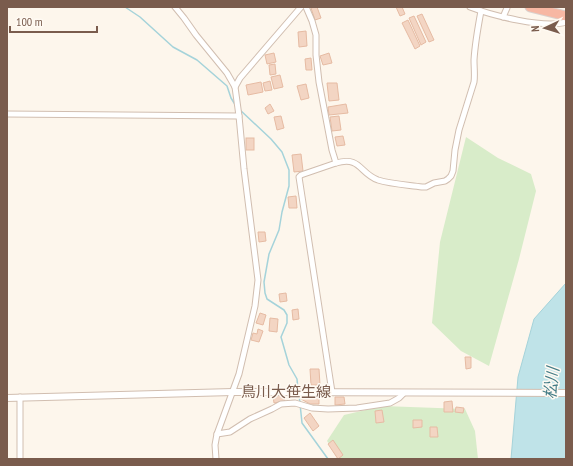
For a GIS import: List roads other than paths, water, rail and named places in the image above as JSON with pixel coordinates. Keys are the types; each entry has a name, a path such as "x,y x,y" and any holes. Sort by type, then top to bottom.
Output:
{"highway":[{"path":"530,7 566,16"}],"street":[{"path":"175,7 227,73 234,87 238,105 244,169 258,280 256,306 240,374 217,434 215,445 216,459"},
{"path":"234,87 301,7"},
{"path":"306,7 316,35 316,55 319,82 332,150 336,163"},
{"path":"470,7 503,17 544,23 566,22"},
{"path":"503,17 507,8"},
{"path":"332,392 299,178 301,175 341,161 351,161 378,180 422,187 426,187 434,183 445,182 453,171 459,130 474,82 474,60 481,11"},
{"path":"7,114 239,114"},
{"name":"鳥川大笹生線","path":"7,398 233,392 566,393"},
{"path":"217,434 230,432 250,419 281,404 295,403 312,408 328,409 357,408 390,403 404,393"},
{"path":"20,397 20,459"}],"water":[{"name":"松川","path":"566,283 566,459 511,459 518,377 534,319"}],"waterway":[{"path":"125,7 140,17 173,47 197,60 227,86 231,98 236,106"},
{"path":"239,109 271,139 282,152 289,170 289,186 279,230 269,254 264,282 267,299 284,310 287,315 287,323 281,337 289,365 297,379 298,390"},
{"path":"299,394 302,423 328,459"}]}
